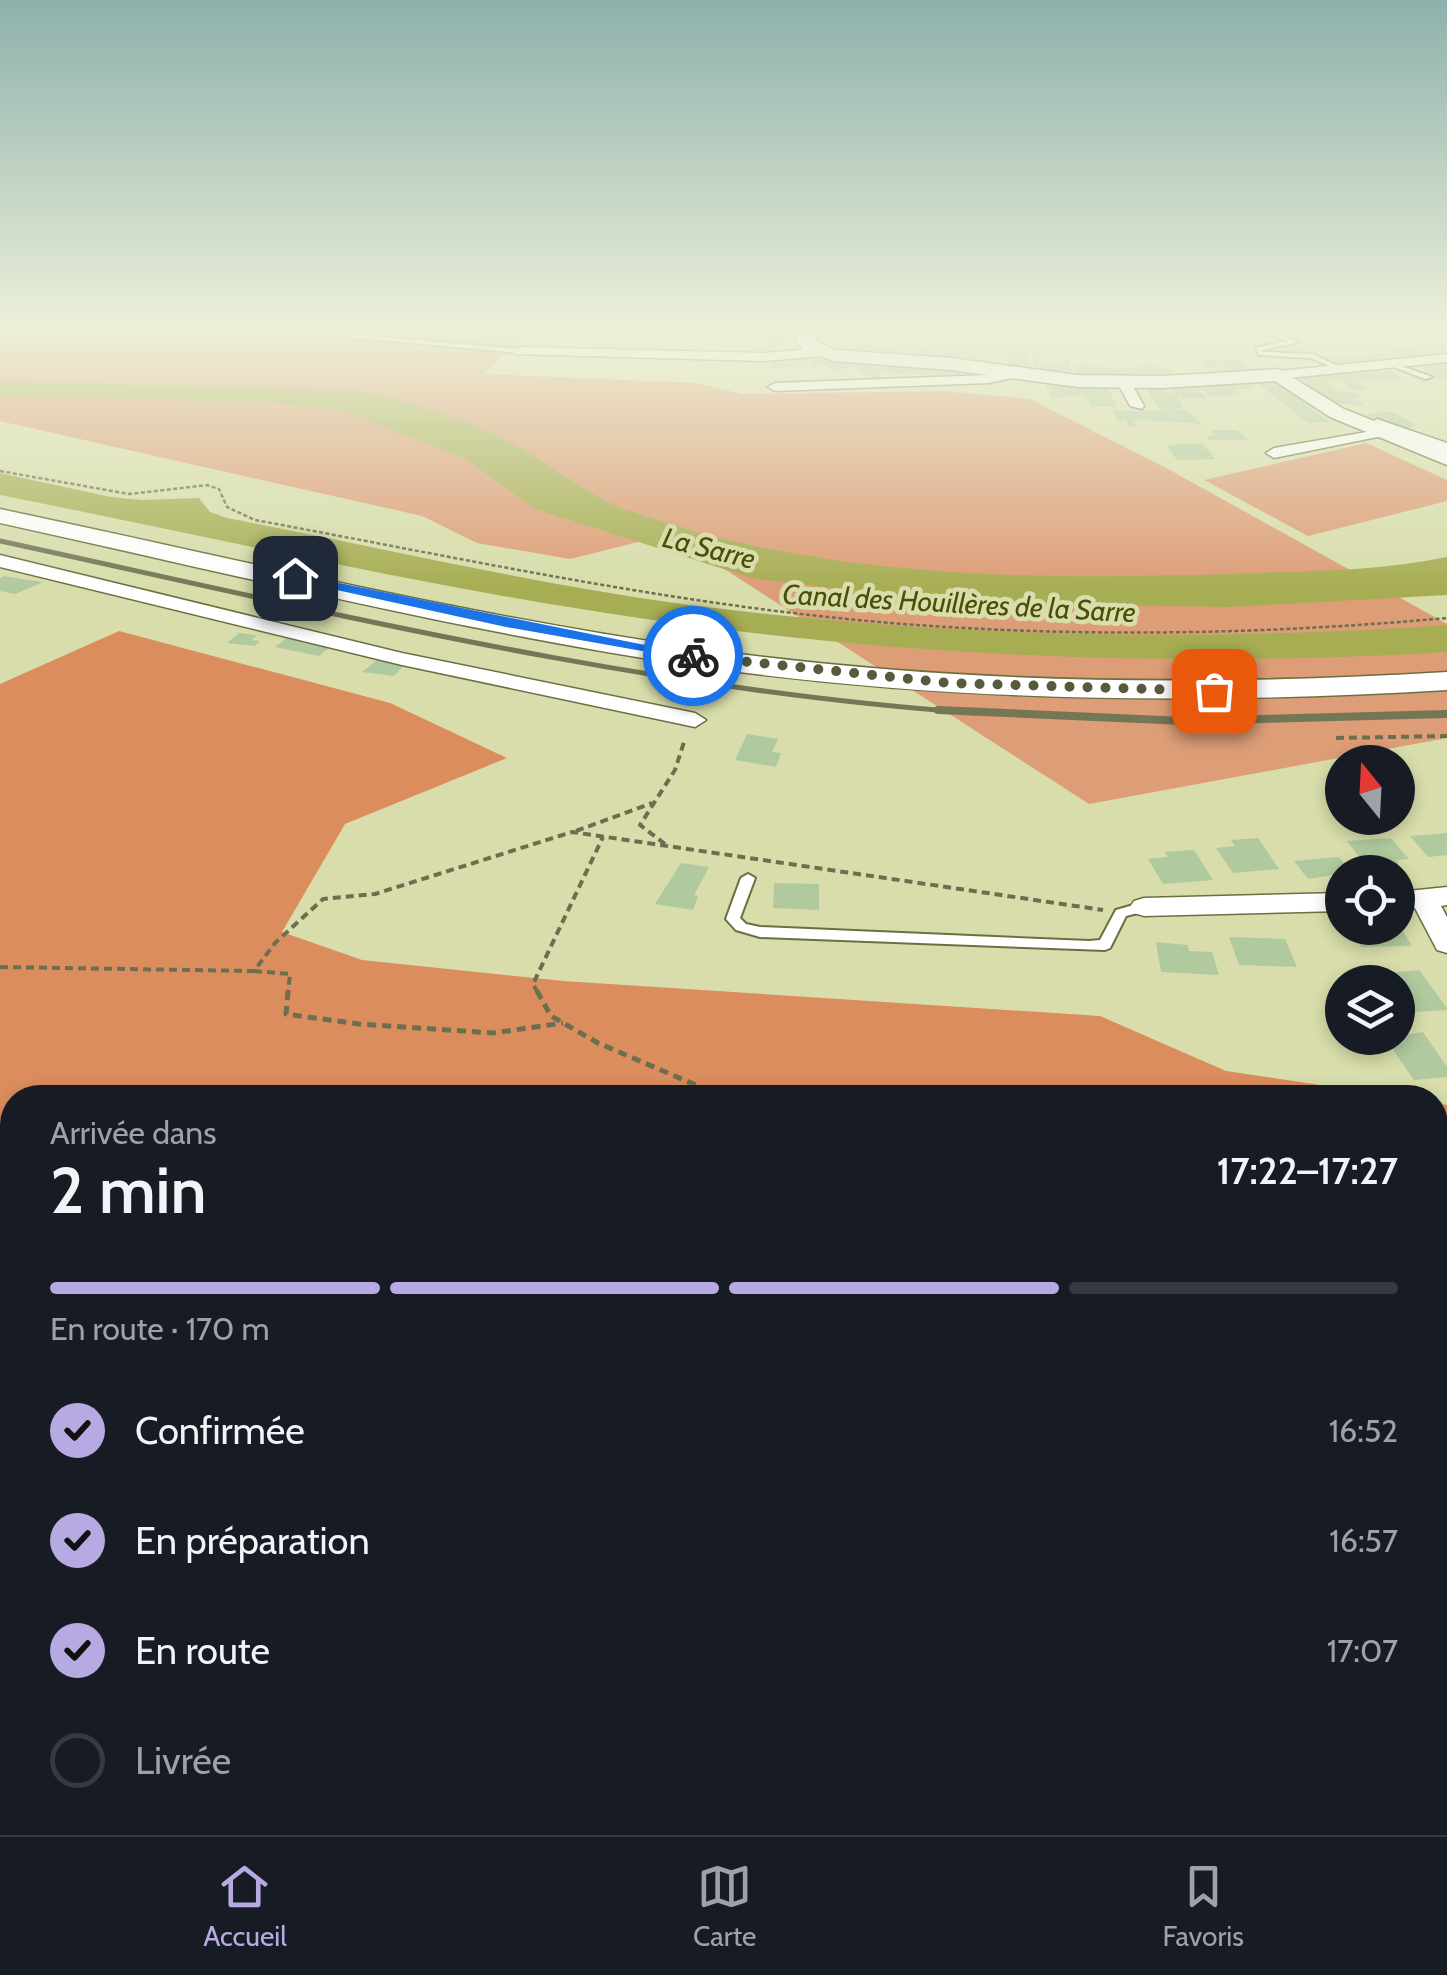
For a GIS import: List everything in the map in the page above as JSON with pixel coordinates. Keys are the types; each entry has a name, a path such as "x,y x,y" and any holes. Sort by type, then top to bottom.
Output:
{"street":[{"path":"1348,418 1447,458"},
{"path":"1352,418 1447,448"},
{"path":"1274,454 1385,433"},
{"path":"0,516 630,646 868,676 1083,690 1280,690 1447,681"},
{"path":"0,562 402,659 695,720"},
{"path":"1423,899 1447,943"},
{"path":"1144,907 1325,902"}],"lane":[{"path":"748,878 733,919 741,928 760,932 1105,945 1121,913 1144,907"}],"path":[{"path":"0,471 129,494 207,485 219,489 232,511 255,520 622,588 749,608 882,622 1180,634 1332,629 1447,618"},
{"path":"670,847 648,835 640,825 675,770 695,720"},
{"path":"1336,738 1447,736"},
{"path":"254,971 275,943 324,899 374,894 572,832 656,801"},
{"path":"572,832 1104,910 1144,907"},
{"path":"603,837 534,984 551,1016 598,1043 696,1085"},
{"path":"0,967 290,974 286,1014 493,1034 563,1023"}],"shaded area":[{"path":"0,418 1067,418 1170,470 1447,624 1447,738 1409,745 1325,745 1325,760 1089,804 670,534 570,559 477,543 422,516 0,421"},
{"path":"1366,443 1447,480 1447,501 1308,536 1204,480"},
{"path":"119,631 390,703 507,758 345,824 282,932 362,960 563,981 1100,1016 1226,1071 1320,1085 0,1085 0,684"}],"water":[{"name":"La Sarre","path":"361,418 453,418 525,451 622,508 695,531 845,562 998,574 1152,576 1338,570 1447,557 1447,595 1228,607 943,602 752,578 535,509 466,459"},
{"path":"0,473 111,497 199,498 210,512 227,518 511,575 682,604 873,624 1064,634 1256,634 1447,625 1447,652 1245,659 1043,656 740,631 479,592 0,495"}],"building":[{"path":"1116,418 1195,418 1201,424 1141,420 1134,422 1135,427 1128,426 1126,420 1118,422"},
{"path":"1301,418 1323,418 1329,422 1308,423"},
{"path":"1373,418 1403,418 1417,425 1403,429"},
{"path":"1211,430 1237,430 1249,440 1209,440 1206,436 1216,436"},
{"path":"1203,444 1215,459 1177,460 1166,445"},
{"path":"0,578 43,582 15,594 0,591"},
{"path":"239,633 257,635 252,640 260,641 255,646 227,643"},
{"path":"287,638 330,647 319,656 275,647"},
{"path":"378,659 404,665 394,676 362,672"},
{"path":"747,734 778,739 772,752 781,753 776,767 735,760"},
{"path":"1447,833 1447,855 1428,857 1410,836"},
{"path":"1258,838 1279,869 1233,873 1216,848 1235,846 1231,840"},
{"path":"1391,838 1406,855 1358,855 1347,841"},
{"path":"1194,850 1213,880 1163,884 1148,859 1168,857 1165,852"},
{"path":"1325,858 1325,876 1308,879 1294,861"},
{"path":"681,863 709,867 694,895 698,896 693,910 655,904"},
{"path":"774,883 819,884 819,910 773,908"},
{"path":"1229,937 1285,939 1297,967 1239,965"},
{"path":"1156,942 1188,945 1189,951 1212,952 1219,975 1161,972"},
{"path":"1360,945 1412,946 1361,947"},
{"path":"1415,970 1419,970 1447,1010 1415,1012"},
{"path":"1423,1032 1447,1067 1447,1077 1414,1080 1397,1055 1415,1055 1415,1033"}],"railway":[{"path":"0,541 363,620 606,667 851,702 944,710"},
{"path":"938,710 944,710"},
{"path":"944,710 1184,721 1447,714"},
{"path":"944,710 975,713"}],"way so far":[{"path":"693,656 949,683 1214,691"}],"route":[{"path":"295,578 506,624 693,656"}],"water label":[{"name":"Canal des Houillères de la Sarre","path":"959,603"}]}
